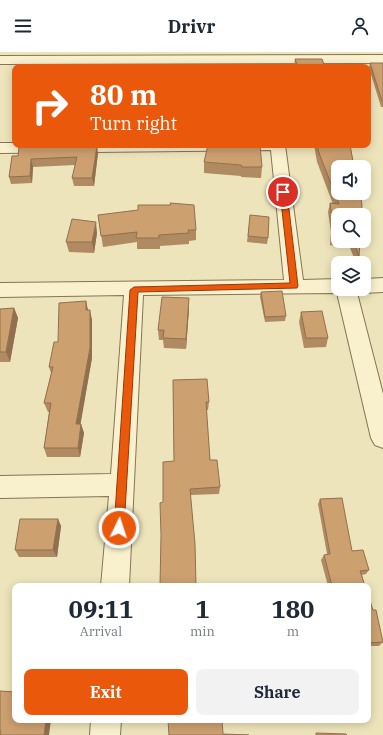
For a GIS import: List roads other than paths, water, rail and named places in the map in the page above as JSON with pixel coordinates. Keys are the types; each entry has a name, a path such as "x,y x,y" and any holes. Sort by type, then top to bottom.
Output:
{"street":[{"path":"0,60 204,55 269,63 339,56 383,59"},
{"path":"0,148 12,148"},
{"path":"278,148 294,286"},
{"path":"371,286 383,285"},
{"path":"0,290 134,290 331,286"},
{"path":"115,583 134,290"},
{"path":"348,296 383,438"},
{"path":"0,487 122,485"},
{"path":"105,735 106,723"}]}
